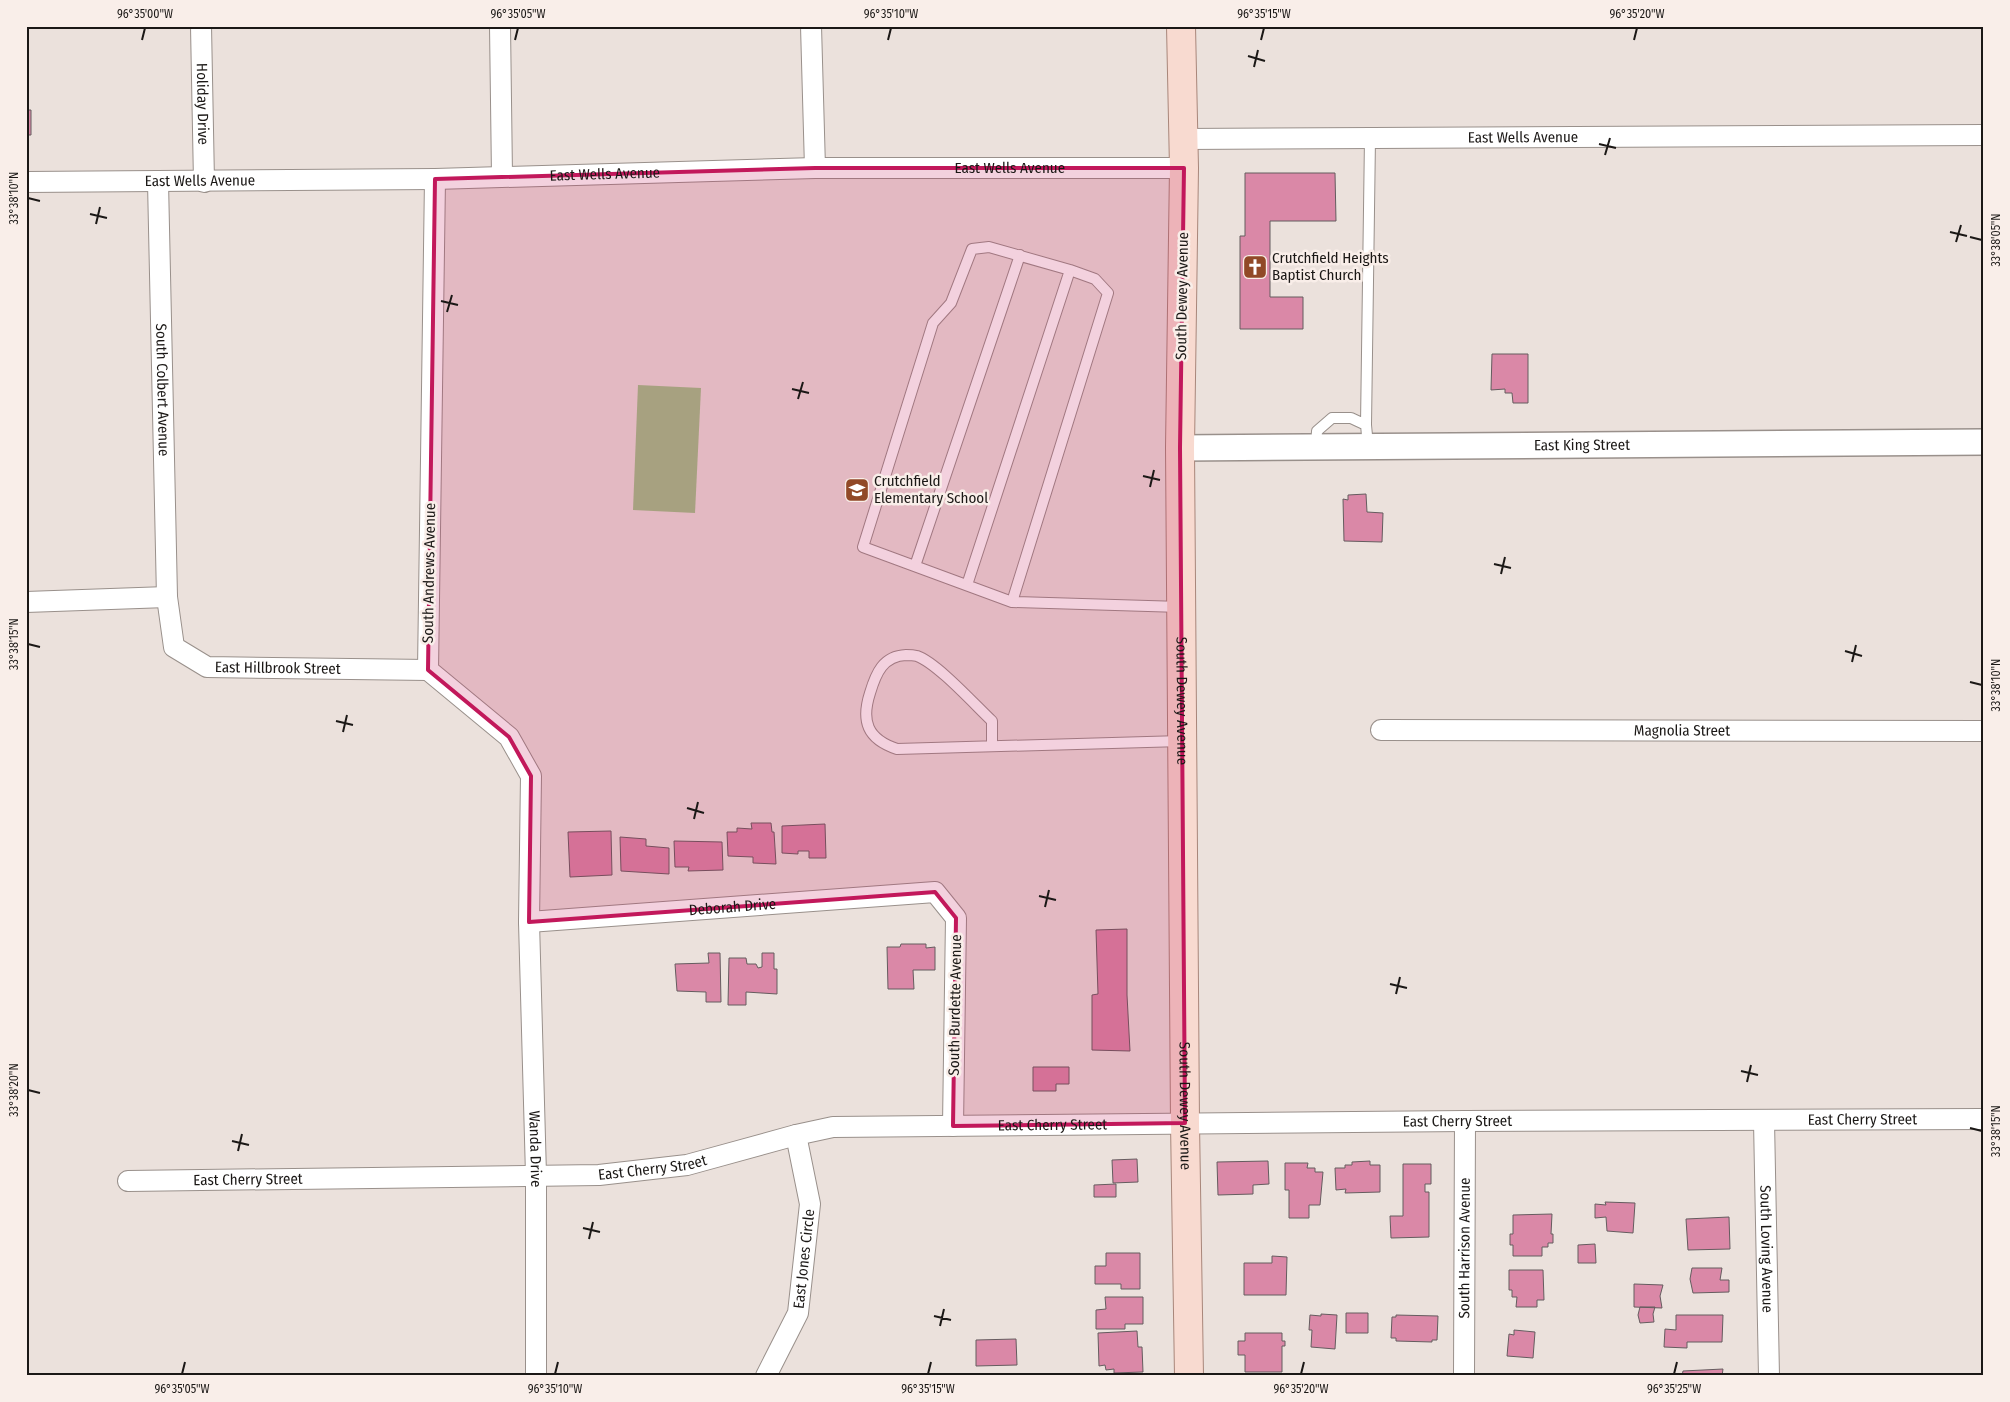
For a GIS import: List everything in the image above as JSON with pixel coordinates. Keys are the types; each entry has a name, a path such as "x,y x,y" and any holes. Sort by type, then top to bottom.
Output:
{"main road":[{"name":"South Dewey Avenue","path":"1181,26 1184,168 1180,448 1185,1123 1189,1376"}],"street":[{"name":"Holiday Drive","path":"201,26 204,182"},
{"path":"500,26 502,176"},
{"path":"811,26 815,168"},
{"name":"East Wells Avenue","path":"1183,139 1984,135"},
{"name":"East Wells Avenue","path":"26,182 435,179 815,168 1184,168"},
{"name":"South Andrews Avenue","path":"428,670 435,179"},
{"name":"South Colbert Avenue","path":"158,182 167,597"},
{"name":"East King Street","path":"1180,448 1316,447 1367,436 1984,442"},
{"path":"26,602 167,597"},
{"name":"East Hillbrook Street","path":"167,597 174,648 207,667 428,670"},
{"path":"428,670 509,737 531,776 529,922"},
{"name":"Magnolia Street","path":"1381,730 1984,731"},
{"name":"Deborah Drive","path":"529,922 934,892"},
{"name":"South Burdette Avenue","path":"934,892 956,918 953,1126"},
{"name":"Wanda Drive","path":"529,922 536,1175 536,1376"},
{"name":"East Cherry Street","path":"128,1181 599,1175 687,1165 796,1135 833,1127 1465,1121 1984,1119"},
{"name":"South Harrison Avenue","path":"1464,1376 1465,1121"},
{"name":"South Loving Avenue","path":"1764,1121 1769,1376"},
{"name":"East Jones Circle","path":"766,1376 798,1313 810,1204 796,1135"}],"lane":[{"path":"1367,436 1370,138"},
{"path":"1012,602 1108,292 1094,279 1070,270 989,247 972,249 951,303 933,323 863,547 1012,602 1182,608"},
{"path":"915,566 1020,255"},
{"path":"967,585 1070,270"},
{"path":"992,745 992,721 929,662 915,655 897,656 884,663 876,673 865,710 866,722 872,734 883,744 897,749 1183,741"}],"highlighted area":[{"path":"815,168 1184,168 1180,448 1185,1123 953,1126 956,918 935,892 529,922 531,776 509,737 428,670 435,179"}],"green space":[{"path":"638,385 701,388 695,513 633,510"}],"building":[{"path":"26,110 31,110 31,135 26,135"},
{"name":"Crutchfield Heights Baptist Church","path":"1245,173 1335,173 1336,221 1270,221 1270,297 1303,297 1303,329 1240,329 1240,236 1245,236"},
{"path":"1492,354 1528,354 1528,403 1513,403 1512,393 1505,393 1505,389 1491,390"},
{"path":"1366,494 1367,512 1383,513 1382,542 1344,541 1343,499 1348,500 1348,495"},
{"path":"751,823 771,823 772,832 774,832 776,864 753,863 753,857 728,856 727,832 737,832 737,828 752,829"},
{"path":"825,824 826,858 809,858 809,851 798,851 798,854 782,853 782,826"},
{"path":"611,831 612,875 570,877 568,832"},
{"path":"620,837 646,839 646,846 669,848 669,874 621,871"},
{"path":"674,841 722,842 723,870 688,871 689,867 675,867"},
{"path":"1127,929 1127,995 1130,1051 1092,1050 1092,995 1098,994 1096,930"},
{"path":"901,944 926,944 926,948 935,947 935,970 913,970 914,989 888,989 887,947 900,947"},
{"path":"708,953 720,953 721,1002 706,1002 706,992 677,991 675,964 709,963"},
{"path":"762,953 774,953 774,969 777,969 777,994 746,992 746,1005 728,1005 729,958 746,958 747,964 756,964 758,968 762,967"},
{"path":"1033,1067 1069,1067 1069,1084 1056,1084 1056,1091 1033,1091"},
{"path":"1137,1159 1138,1182 1113,1183 1112,1160"},
{"path":"1268,1161 1269,1184 1253,1185 1253,1194 1218,1195 1217,1162"},
{"path":"1370,1161 1370,1165 1380,1165 1380,1192 1345,1193 1346,1189 1336,1190 1335,1168 1345,1168 1345,1165 1352,1165 1352,1162"},
{"path":"1285,1163 1308,1163 1307,1168 1315,1168 1315,1172 1323,1172 1320,1205 1309,1205 1309,1218 1289,1218 1289,1190 1285,1190"},
{"path":"1403,1164 1431,1164 1431,1184 1425,1184 1425,1192 1429,1192 1429,1237 1391,1238 1390,1216 1403,1216"},
{"path":"1116,1184 1116,1197 1094,1197 1094,1185"},
{"path":"1605,1202 1635,1203 1633,1233 1607,1231 1606,1217 1595,1218 1595,1204 1606,1205"},
{"path":"1552,1214 1551,1234 1553,1234 1553,1243 1548,1243 1548,1247 1542,1247 1542,1256 1513,1256 1510,1234 1513,1234 1513,1215"},
{"path":"1729,1217 1730,1249 1688,1250 1686,1219"},
{"path":"1595,1244 1596,1263 1578,1263 1578,1245"},
{"path":"1106,1253 1140,1253 1140,1289 1121,1289 1121,1284 1095,1284 1095,1266 1106,1266"},
{"path":"1272,1256 1287,1257 1286,1295 1244,1295 1244,1263 1272,1263"},
{"path":"1692,1268 1722,1268 1720,1280 1729,1280 1729,1292 1693,1293 1690,1279"},
{"path":"1509,1270 1543,1270 1544,1300 1537,1300 1537,1307 1516,1307 1517,1297 1512,1297 1512,1290 1509,1290"},
{"path":"1634,1284 1663,1285 1660,1296 1662,1308 1634,1307"},
{"path":"1105,1297 1143,1297 1143,1324 1125,1324 1125,1329 1096,1329 1096,1310 1106,1309"},
{"path":"1640,1307 1655,1307 1653,1314 1654,1322 1640,1323 1638,1315"},
{"path":"1346,1313 1368,1313 1368,1333 1346,1333"},
{"path":"1321,1314 1337,1315 1335,1349 1311,1347 1312,1330 1309,1330 1310,1315 1321,1316"},
{"path":"1396,1315 1438,1316 1437,1340 1432,1340 1432,1342 1396,1341 1396,1338 1391,1338 1392,1317 1396,1317"},
{"path":"1676,1315 1723,1315 1722,1342 1687,1342 1687,1348 1664,1347 1665,1329 1676,1330"},
{"path":"1514,1330 1535,1332 1533,1358 1507,1356 1509,1334 1514,1335"},
{"path":"1137,1331 1138,1347 1142,1347 1143,1372 1114,1373 1114,1369 1106,1370 1105,1365 1099,1366 1098,1333"},
{"path":"1245,1333 1282,1333 1282,1341 1285,1341 1285,1346 1282,1346 1282,1372 1245,1372 1245,1355 1238,1355 1238,1341 1245,1341"},
{"path":"1016,1339 1017,1365 976,1366 976,1340"},
{"path":"1723,1369 1722,1376 1682,1376 1683,1371"}],"place":[{"name":"Crutchfield Heights Baptist Church","path":"1255,267"},
{"name":"Crutchfield Elementary School","path":"857,490"}]}
